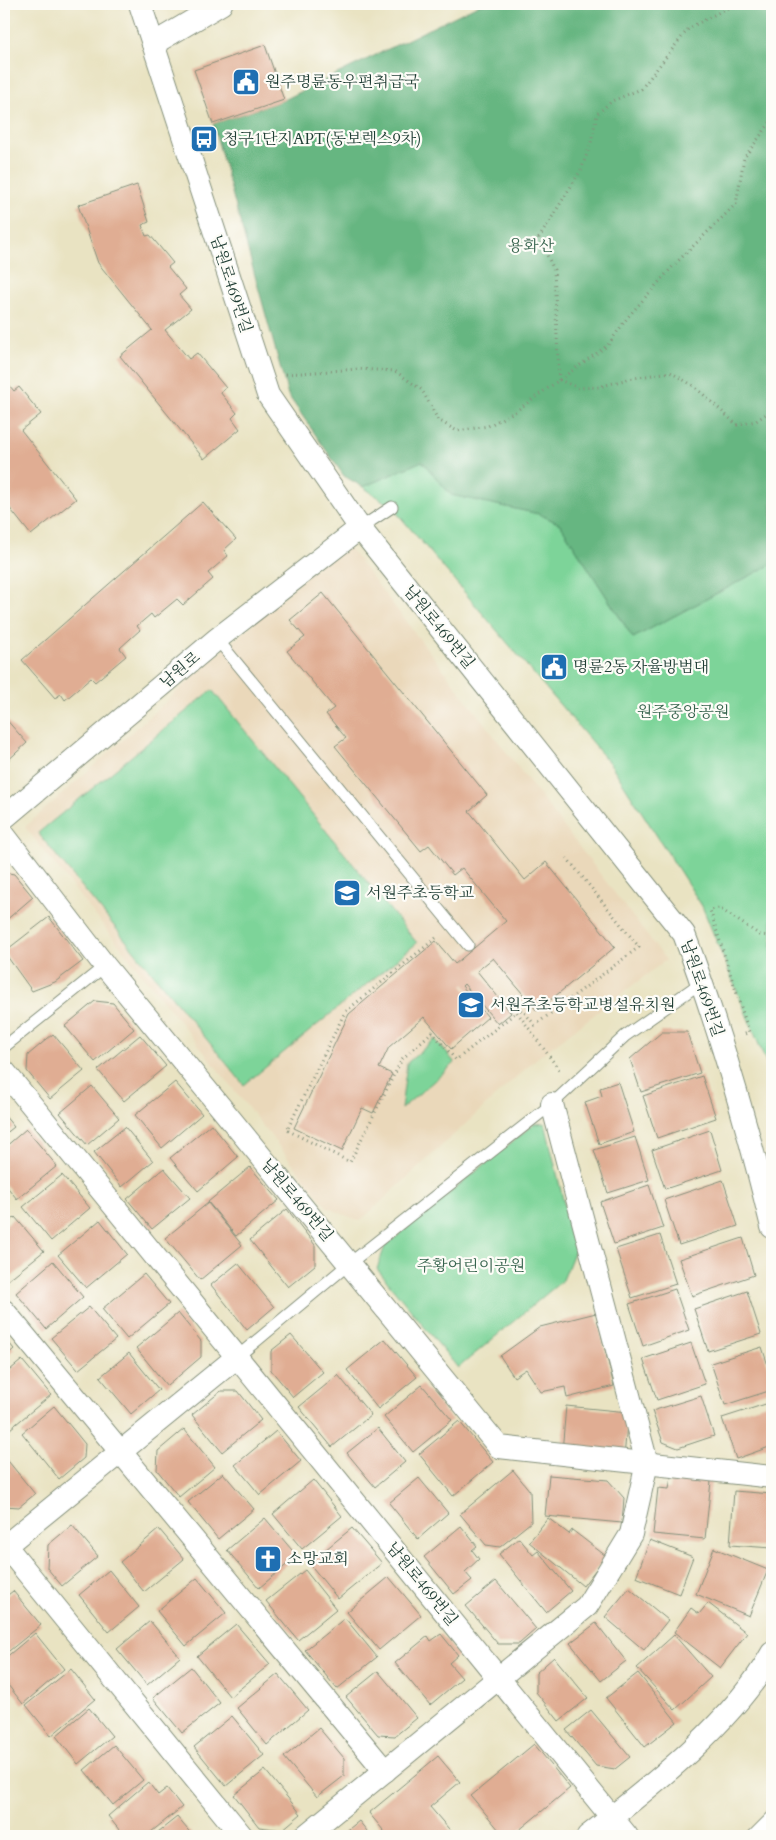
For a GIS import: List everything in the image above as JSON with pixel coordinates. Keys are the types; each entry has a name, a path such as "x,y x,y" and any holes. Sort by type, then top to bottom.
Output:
{"street":[{"name":"남원로469번길","path":"140,4 268,395 360,528 684,934 702,982 750,1138 772,1227"},
{"path":"153,44 220,4"},
{"name":"남원로","path":"4,818 217,639 360,528"},
{"name":"남원로469번길","path":"4,835 104,966 350,1263 499,1447 772,1477"},
{"name":"남원로469번길","path":"4,1070 627,1836"},
{"path":"305,1836 587,1606 631,1534 647,1463 552,1104"},
{"path":"4,1311 385,1771"},
{"path":"236,1357 121,1453 5,1545 242,1836"},
{"path":"588,1836 689,1750 733,1709 772,1653"}],"lane":[{"path":"360,528 392,507"},
{"path":"217,639 468,945"},
{"path":"4,1048 104,966"},
{"path":"236,1357 350,1263 552,1104 570,1085 625,1036 702,982"},
{"path":"753,1836 772,1817"}],"path":[{"path":"559,380 554,270 539,238 581,170 597,114 612,100 641,89 690,28 735,4"},
{"path":"281,374 358,369 395,371 422,390 438,420 457,431 488,426 516,411 608,345 627,318 675,264 736,204 744,158 772,120"},
{"path":"559,380 579,388 599,387 628,379 670,372 694,386 737,425 756,421 772,410"},
{"path":"512,1005 524,1012 535,1025 639,947 567,858"},
{"path":"452,926 345,1012 287,1130 350,1162 402,1059 432,1032 456,1060 514,1014 509,1007 512,1005"},
{"path":"512,1005 570,1085"}],"shaded area":[{"name":"서원주초등학교","path":"345,542 666,960 537,1058 360,1221 328,1208 25,827"}],"green space":[{"name":"용화산","path":"480,4 772,4 772,564 633,638 560,524 539,514 451,495 422,461 363,487 344,476 288,395 213,124 284,100"},
{"name":"원주중앙공원","path":"422,461 451,495 539,514 560,524 633,638 772,564 772,1068 769,1069 702,906 612,766 392,507 363,487"},
{"path":"212,690 417,943 244,1085 38,833"},
{"path":"435,1039 455,1063 401,1109 407,1063"},
{"name":"주황어린이공원","path":"545,1123 575,1250 563,1280 458,1368 377,1269 385,1246 534,1124"}],"building":[{"path":"265,45 284,100 213,124 194,70"},
{"path":"137,185 149,222 142,225 146,236 150,235 173,263 168,267 186,289 179,295 191,309 165,330 189,359 197,353 226,388 220,392 237,413 232,418 240,429 204,459 120,356 152,330 98,263 78,205"},
{"path":"4,379 14,391 19,387 41,414 21,430 76,499 31,535 4,501 6,491 4,488"},
{"path":"203,502 236,539 224,550 228,556 208,573 213,579 183,605 177,599 154,618 151,614 137,626 140,630 120,648 126,656 95,682 91,678 65,700 61,694 55,698 22,660"},
{"path":"323,593 487,795 469,811 525,880 546,862 615,947 537,1011 493,958 477,971 511,1013 498,1024 464,984 462,986 488,1017 451,1049 424,1017 389,1047 379,1068 392,1074 373,1113 362,1108 342,1151 294,1128 349,1014 436,941 455,964 506,921 462,868 453,875 429,845 421,851 335,746 346,738 326,714 334,708 287,651 305,637 290,620"},
{"path":"4,717 27,743 5,763 4,762"},
{"path":"4,872 14,874 33,897 4,922"},
{"path":"49,917 83,961 55,982 32,991 4,952"},
{"path":"95,1001 113,1003 134,1029 95,1062 65,1026"},
{"path":"662,1032 687,1032 700,1073 641,1092 630,1059"},
{"path":"53,1034 84,1071 50,1099 27,1071 28,1055"},
{"path":"140,1035 166,1066 124,1101 98,1070"},
{"path":"702,1076 716,1118 657,1138 643,1096"},
{"path":"175,1082 202,1114 162,1148 135,1115"},
{"path":"618,1082 634,1132 599,1144 585,1102 602,1096 600,1088"},
{"path":"92,1086 119,1118 87,1145 60,1113"},
{"path":"4,1115 14,1127 4,1135"},
{"path":"211,1124 238,1157 198,1191 170,1158"},
{"path":"125,1127 153,1161 122,1187 94,1152"},
{"path":"26,1129 57,1166 17,1199 4,1183 4,1148"},
{"path":"710,1130 722,1170 665,1189 652,1150"},
{"path":"635,1137 649,1180 608,1193 594,1150"},
{"path":"250,1167 279,1200 236,1236 208,1202"},
{"path":"164,1168 190,1198 152,1229 127,1199"},
{"path":"62,1175 90,1208 51,1241 23,1207"},
{"path":"723,1180 738,1226 679,1245 664,1200"},
{"path":"649,1185 663,1228 614,1244 600,1202"},
{"path":"208,1203 242,1245 200,1280 165,1238"},
{"path":"287,1209 315,1245 315,1265 288,1287 250,1240"},
{"path":"15,1217 44,1251 8,1280 4,1275 4,1226"},
{"path":"100,1220 127,1254 86,1288 58,1255"},
{"path":"660,1235 676,1284 632,1298 616,1249"},
{"path":"743,1238 754,1275 692,1296 679,1259"},
{"path":"53,1261 83,1297 46,1329 16,1293"},
{"path":"238,1263 274,1307 247,1330 211,1285"},
{"path":"144,1274 169,1304 127,1339 102,1309"},
{"path":"675,1289 689,1330 643,1346 629,1304"},
{"path":"747,1291 761,1334 708,1351 694,1309"},
{"path":"89,1307 116,1339 78,1370 51,1338"},
{"path":"178,1313 201,1341 201,1357 167,1386 136,1348"},
{"path":"596,1313 614,1386 567,1398 565,1387 541,1392 526,1369 514,1377 500,1356 540,1327"},
{"path":"291,1335 323,1372 293,1397 271,1370 271,1351"},
{"path":"4,1337 14,1349 4,1358"},
{"path":"385,1339 417,1377 378,1409 347,1370"},
{"path":"691,1343 705,1384 657,1400 643,1359"},
{"path":"762,1347 772,1378 772,1390 725,1405 711,1363"},
{"path":"129,1353 159,1390 131,1414 100,1377"},
{"path":"22,1360 51,1395 10,1429 4,1422 4,1375"},
{"path":"338,1375 371,1415 332,1447 299,1407"},
{"path":"422,1385 452,1420 413,1452 384,1417"},
{"path":"221,1391 238,1391 261,1420 222,1452 192,1415"},
{"path":"701,1396 714,1436 678,1448 663,1442 652,1411"},
{"path":"772,1402 772,1446 736,1459 722,1418"},
{"path":"54,1406 85,1444 84,1458 59,1479 22,1433"},
{"path":"566,1406 628,1412 624,1458 562,1452"},
{"path":"459,1421 493,1462 453,1496 419,1454"},
{"path":"378,1428 405,1462 375,1487 347,1453"},
{"path":"184,1429 215,1467 179,1497 157,1470 158,1451"},
{"path":"276,1431 301,1461 260,1495 235,1465"},
{"path":"4,1456 35,1494 19,1507 4,1506"},
{"path":"513,1470 530,1491 531,1522 500,1547 486,1545 460,1514"},
{"path":"223,1473 254,1509 218,1539 188,1502"},
{"path":"549,1475 608,1480 624,1498 622,1523 545,1516"},
{"path":"671,1477 711,1481 705,1539 653,1534 658,1488 669,1489"},
{"path":"419,1478 448,1513 418,1539 389,1503"},
{"path":"313,1480 342,1516 302,1549 273,1514"},
{"path":"734,1491 772,1494 772,1548 730,1545"},
{"path":"265,1518 297,1556 259,1588 227,1550"},
{"path":"548,1518 569,1534 572,1530 606,1556 583,1586 529,1542"},
{"path":"72,1525 98,1556 62,1586 47,1568 48,1545"},
{"path":"461,1526 477,1546 472,1550 479,1559 465,1572 472,1580 454,1594 424,1557"},
{"path":"352,1528 382,1563 338,1599 309,1563"},
{"path":"159,1529 184,1559 144,1592 120,1562"},
{"path":"519,1538 533,1555 538,1551 571,1591 546,1612 499,1554"},
{"path":"650,1540 693,1557 679,1594 636,1577"},
{"path":"714,1548 768,1570 749,1616 696,1594"},
{"path":"109,1570 139,1607 109,1632 79,1595"},
{"path":"305,1570 336,1609 298,1640 266,1601"},
{"path":"389,1577 421,1615 379,1650 347,1612"},
{"path":"197,1578 226,1613 186,1646 157,1611"},
{"path":"496,1581 536,1629 519,1644 498,1644 466,1606"},
{"path":"629,1588 668,1620 644,1650 605,1617"},
{"path":"13,1591 41,1625 4,1655 4,1598"},
{"path":"708,1603 747,1633 720,1668 674,1632 691,1608 699,1614"},
{"path":"345,1618 377,1657 337,1689 305,1650"},
{"path":"150,1621 180,1657 147,1685 117,1649"},
{"path":"596,1623 626,1661 601,1681 570,1643"},
{"path":"236,1624 270,1664 230,1697 197,1656"},
{"path":"35,1633 64,1669 23,1704 4,1680 4,1659"},
{"path":"441,1634 458,1655 449,1663 462,1678 430,1705 395,1663 428,1636 431,1641"},
{"path":"674,1635 711,1677 675,1710 637,1668"},
{"path":"554,1657 588,1698 559,1721 536,1692 536,1673"},
{"path":"191,1667 220,1703 182,1733 153,1698"},
{"path":"71,1669 95,1699 51,1736 26,1705"},
{"path":"378,1671 417,1718 395,1736 378,1735 346,1697"},
{"path":"638,1673 677,1722 645,1747 606,1698"},
{"path":"278,1674 308,1710 267,1745 237,1708"},
{"path":"89,1708 112,1736 78,1764 56,1736"},
{"path":"591,1710 630,1757 615,1769 596,1766 566,1730"},
{"path":"232,1716 264,1755 226,1786 194,1747"},
{"path":"319,1728 344,1758 344,1776 317,1797 284,1757"},
{"path":"534,1744 570,1788 512,1836 504,1836 471,1796"},
{"path":"114,1745 143,1780 113,1805 84,1770"},
{"path":"438,1756 460,1782 430,1807 455,1836 388,1836 369,1813"},
{"path":"265,1770 301,1814 282,1830 259,1827 234,1795"},
{"path":"148,1782 158,1795 167,1788 182,1807 146,1836 124,1836 108,1816"},
{"path":"177,1817 193,1836 153,1836"},
{"path":"359,1821 371,1836 340,1836"}],"place":[{"name":"원주명륜동우편취급국","path":"246,82"},
{"name":"청구1단지APT(동보렉스9차)","path":"204,139"},
{"name":"명륜2동 자율방범대","path":"554,667"},
{"name":"서원주초등학교","path":"347,893"},
{"name":"서원주초등학교병설유치원","path":"471,1005"},
{"name":"소망교회","path":"268,1559"}]}
